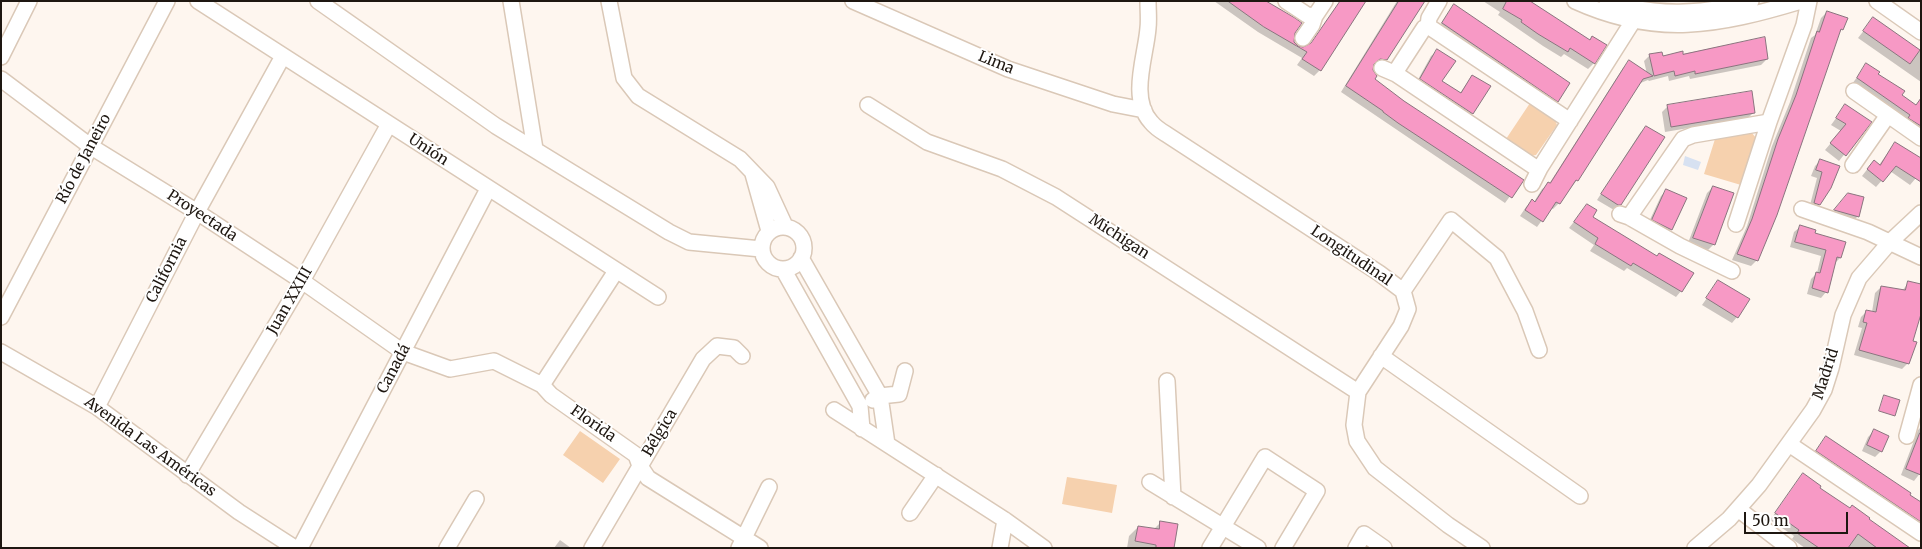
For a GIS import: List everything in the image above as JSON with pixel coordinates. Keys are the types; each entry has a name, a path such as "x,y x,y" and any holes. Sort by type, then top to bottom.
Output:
{"street":[{"path":"1,57 29,1"},
{"name":"Río de Janeiro","path":"1,317 167,1"},
{"name":"Unión","path":"198,1 658,298"},
{"path":"318,1 496,126 669,232 689,242 762,249"},
{"path":"608,1 624,78 638,96 740,159 767,186 786,226"},
{"name":"Lima","path":"853,1 1008,68 1114,104 1144,110"},
{"path":"1144,110 1140,91 1141,65 1148,28 1148,1"},
{"path":"1286,1 1307,15 1315,16"},
{"path":"1303,38 1325,1"},
{"path":"1396,74 1424,28 1428,26 1429,18 1439,1"},
{"path":"1575,1 1613,16 1707,12 1751,1"},
{"path":"1607,1 1638,16 1675,26 1718,23 1766,12 1801,1"},
{"path":"1736,224 1769,122 1804,25 1809,1"},
{"path":"1877,1 1921,32"},
{"path":"509,3 535,149"},
{"path":"1532,184 1540,168 1638,16"},
{"path":"1428,26 1570,121"},
{"name":"California","path":"97,407 197,212 283,56"},
{"path":"1382,68 1396,74 1536,168 1540,168"},
{"name":"Proyectada","path":"1,79 90,146 197,212 403,352"},
{"path":"1854,91 1921,138"},
{"name":"Michigan","path":"868,106 927,142 1002,169 1056,197 1358,392"},
{"name":"Longitudinal","path":"1144,110 1150,122 1166,134 1379,273 1403,291 1408,310 1401,326 1358,392 1354,425 1358,441 1375,468 1448,525 1482,548"},
{"path":"1854,166 1888,115"},
{"path":"1732,271 1680,246 1625,216 1683,139 1694,135 1769,122"},
{"name":"Juan XXIII","path":"187,475 302,282 389,124"},
{"path":"753,174 769,231"},
{"name":"Canadá","path":"300,548 488,189"},
{"path":"1802,209 1868,232 1921,257"},
{"name":"Madrid","path":"1695,548 1717,530 1759,485 1813,410 1824,390 1843,315 1859,278 1890,242 1921,213"},
{"path":"1403,291 1451,220 1497,258 1525,311 1539,350"},
{"path":"786,226 797,231 804,241 804,253 798,264 783,269 775,268 766,261 762,249 763,239 769,231 777,227 786,226"},
{"path":"801,258 880,396 887,444"},
{"path":"783,269 860,406 862,428"},
{"path":"542,385 616,271"},
{"path":"832,356 851,345"},
{"name":"Bélgica","path":"592,548 703,359 717,346 734,348 742,356"},
{"name":"Avenida Las Américas","path":"1,352 97,407 187,475 239,512 295,548"},
{"name":"Florida","path":"403,352 450,369 494,362 542,385 552,395 636,455 640,466 648,478 742,542 760,548"},
{"path":"1381,356 1580,496"},
{"path":"860,406 880,396 899,394 905,370"},
{"path":"1167,382 1173,497"},
{"path":"1907,436 1921,385"},
{"path":"834,410 1005,520 1044,548"},
{"path":"1789,444 1921,533"},
{"path":"1210,548 1265,457 1317,491 1283,548"},
{"path":"910,513 936,475"},
{"path":"1150,482 1258,548"},
{"path":"742,542 770,487"},
{"path":"446,548 476,499"},
{"path":"1738,509 1768,542 1789,548"},
{"path":"1000,548 1005,520"},
{"path":"1356,548 1364,534 1384,548"}],"shaded area":[{"path":"1530,103 1555,120 1557,125 1536,155 1530,156 1506,139"},
{"path":"1751,132 1757,139 1741,185 1704,174 1715,139"},
{"path":"580,431 620,459 603,483 563,455"},
{"path":"1067,477 1117,485 1112,513 1062,504"}],"water":[{"path":"1685,156 1701,162 1698,170 1683,165"}],"building":[{"path":"1228,1 1266,1 1295,18 1302,23 1295,33 1294,42 1298,46 1303,47 1311,43 1340,1 1366,1 1321,71 1302,59 1307,52 1264,27"},
{"path":"1399,1 1425,1 1387,60 1380,59 1374,64 1373,70 1377,76 1375,79 1404,101 1524,180 1512,198 1398,123 1346,86"},
{"path":"1507,1 1530,1 1590,40 1592,36 1607,45 1595,64 1570,48 1568,52 1521,22 1522,20 1503,9"},
{"path":"1454,4 1570,83 1558,102 1442,23"},
{"path":"1827,11 1848,18 1843,30 1841,29 1777,215 1758,261 1737,254 1752,219 1778,139 1796,95 1817,31 1819,32"},
{"path":"1873,17 1920,50 1910,64 1863,31"},
{"path":"1765,37 1768,59 1695,74 1695,71 1675,76 1674,71 1654,76 1649,54 1662,52 1663,56 1683,51 1683,54"},
{"path":"1437,49 1456,61 1442,81 1461,93 1472,75 1491,86 1473,114 1420,79"},
{"path":"1629,60 1653,76 1643,79 1578,181 1576,180 1560,204 1556,202 1543,222 1525,210 1532,199 1535,202 1548,182 1550,183"},
{"path":"1866,63 1880,72 1878,74 1905,91 1902,95 1916,105 1921,98 1921,126 1908,118 1910,115 1857,78"},
{"path":"1752,91 1755,113 1671,127 1667,105"},
{"path":"1845,104 1872,122 1846,156 1830,143 1846,124 1836,118"},
{"path":"1646,126 1665,137 1621,205 1618,205 1601,194"},
{"path":"1895,142 1921,158 1921,182 1896,166 1883,182 1867,169 1874,160 1880,165"},
{"path":"1820,159 1840,166 1831,188 1820,205 1814,203 1822,172 1816,170"},
{"path":"1713,186 1734,193 1715,245 1693,238"},
{"path":"1666,189 1687,198 1672,230 1652,220"},
{"path":"1848,193 1864,197 1859,217 1834,210"},
{"path":"1587,204 1597,210 1593,217 1657,256 1659,253 1694,273 1682,292 1633,263 1631,266 1595,244 1598,238 1574,222"},
{"path":"1800,225 1816,230 1815,233 1846,242 1841,258 1837,257 1828,293 1812,288 1816,272 1820,273 1826,250 1795,242"},
{"path":"1718,280 1750,299 1738,318 1706,298"},
{"path":"1908,281 1921,284 1921,314 1913,341 1917,342 1909,364 1859,350 1867,323 1863,322 1866,310 1876,312 1881,286 1905,290"},
{"path":"1884,395 1900,400 1895,416 1879,411"},
{"path":"1874,429 1889,436 1882,452 1867,445"},
{"path":"1921,433 1921,475 1906,469"},
{"path":"1826,436 1911,493 1910,495 1921,502 1921,522 1816,451"},
{"path":"1803,473 1821,486 1820,488 1850,508 1852,505 1910,548 1877,548 1858,534 1848,548 1819,548 1797,533 1799,530 1775,513"},
{"path":"1160,521 1178,524 1174,548 1156,548 1156,545 1135,541 1138,526 1159,529"}]}
